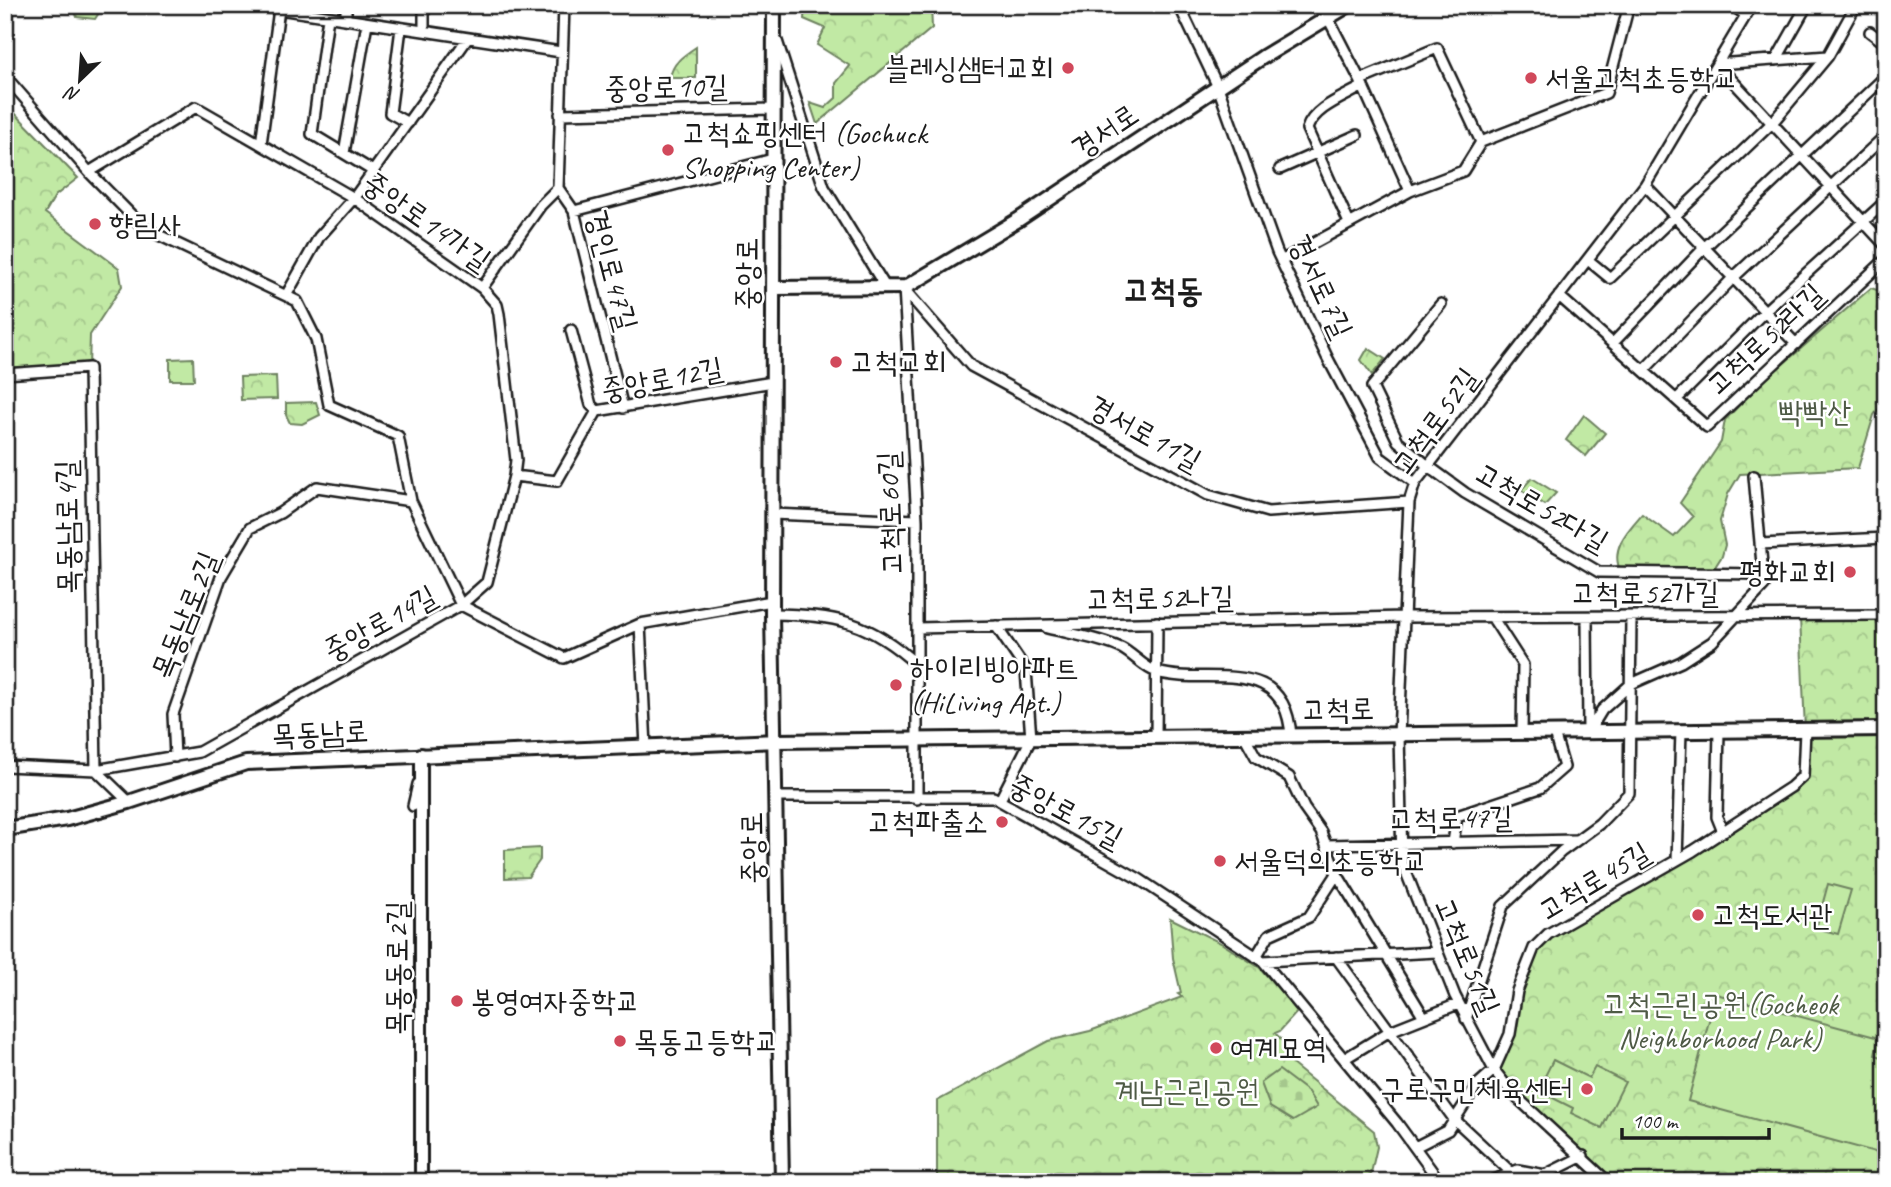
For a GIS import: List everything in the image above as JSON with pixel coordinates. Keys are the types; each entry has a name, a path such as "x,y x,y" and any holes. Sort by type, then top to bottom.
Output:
{"main road":[{"name":"중앙로","path":"774,5 772,608 782,1182"},
{"name":"경서로","path":"773,288 905,287 1018,220 1217,87 1349,5"},
{"name":"고척로","path":"776,741 1886,729"},
{"name":"목동남로","path":"5,829 67,819 129,802 246,762 776,741"}],"street":[{"path":"253,5 561,52"},
{"path":"346,5 346,19"},
{"path":"424,5 424,32"},
{"name":"경인로47길","path":"564,5 558,188 574,211 623,408"},
{"name":"경서로7길","path":"1179,5 1217,87 1281,261 1380,457 1415,483"},
{"path":"1281,261 1410,191 1463,171 1481,142 1606,93 1629,5"},
{"path":"1732,5 1746,15"},
{"name":"고척로52길","path":"1399,735 1409,502 1415,483 1645,184 1752,5"},
{"path":"1776,60 1807,5"},
{"path":"1588,260 1610,278 1772,123 1828,56 1856,5"},
{"path":"261,144 276,7"},
{"path":"328,17 312,134 373,171"},
{"path":"1328,18 1362,83 1410,191"},
{"path":"344,153 366,23"},
{"path":"401,28 390,113 408,122"},
{"path":"1870,32 1886,44"},
{"path":"774,33 824,187 886,288"},
{"path":"287,294 319,237 354,198 468,38"},
{"path":"1349,223 1307,129 1310,120 1362,83 1437,48 1481,142"},
{"path":"1717,64 1828,56"},
{"path":"1717,64 1886,246"},
{"path":"5,76 89,172 144,228 297,301 316,339 329,405 398,436 411,501 461,605"},
{"path":"1613,343 1705,247 1886,76"},
{"name":"중앙로14가길","path":"89,172 196,107 354,198 482,288 497,305 516,460 487,582 461,605"},
{"name":"중앙로10길","path":"560,114 774,109"},
{"path":"1280,169 1357,135"},
{"name":"고척로52라길","path":"1644,370 1734,278 1886,135"},
{"path":"574,211 774,159"},
{"path":"1645,184 1796,344"},
{"name":"경인로47길","path":"482,288 541,205 558,188"},
{"name":"고척로52라길","path":"1677,399 1765,311 1886,201"},
{"name":"고척로52라길","path":"1559,296 1707,426 1886,259"},
{"name":"경서로11길","path":"905,287 971,366 1208,495 1268,512 1409,502"},
{"name":"고척로60길","path":"905,287 917,520 917,741"},
{"name":"고척로52다길","path":"1441,304 1372,387 1398,441 1465,493 1599,572 1763,574"},
{"path":"571,330 591,405 597,411"},
{"name":"목동남로4길","path":"5,374 89,368 96,770"},
{"name":"중앙로12길","path":"514,476 557,481 597,411 773,382"},
{"path":"1588,733 1602,710 1631,684 1681,662 1712,642 1764,586 1754,476"},
{"name":"목동남로2길","path":"176,757 173,714 221,577 250,528 280,513 317,487 411,501"},
{"path":"772,514 917,520"},
{"path":"1760,544 1886,538"},
{"name":"중앙로14길","path":"176,757 198,752 461,605 565,658 640,624 772,608 820,615 875,631 917,666"},
{"name":"고척로52가길","path":"1404,617 1736,618 1886,615"},
{"name":"고척로52나길","path":"917,628 1404,617"},
{"path":"1492,617 1523,665 1522,733"},
{"path":"1587,618 1588,733"},
{"path":"1466,1019 1503,906 1577,840 1599,824 1629,793 1632,618"},
{"path":"1156,738 1157,622"},
{"path":"640,624 646,747"},
{"path":"1037,625 1121,648 1156,672 1241,678 1257,682 1271,690 1290,717 1291,736"},
{"path":"996,626 1027,670 1031,739 1000,800"},
{"name":"고척로45길","path":"1415,1147 1448,1130 1478,1085 1494,1070 1510,1034 1517,991 1534,947 1548,934 1677,860 1791,787 1802,776 1805,730"},
{"path":"1719,731 1717,817 1723,832"},
{"path":"1677,860 1681,732"},
{"path":"1453,844 1457,816 1540,788 1564,767 1554,733"},
{"name":"고척로51길","path":"1399,735 1402,862 1458,1004 1494,1070 1512,1093 1608,1182"},
{"path":"1245,737 1256,757 1290,777 1326,845 1337,874 1424,1017"},
{"path":"917,741 917,799"},
{"name":"목동동로2길","path":"421,754 421,1182"},
{"path":"5,766 96,770 176,757"},
{"path":"96,770 129,802"},
{"path":"413,806 421,772"},
{"name":"중앙로15길","path":"777,797 993,797 1139,879 1260,959 1344,1059 1440,1182"},
{"name":"고척로47길","path":"1326,845 1577,840"},
{"path":"1337,874 1309,917 1269,935 1260,959 1437,952"},
{"path":"1336,957 1454,1119 1512,1173"},
{"path":"1344,1059 1390,1031 1458,1004"},
{"path":"1490,1182 1518,1171 1545,1175 1583,1156"}],"green space":[{"path":"73,5 104,5 95,19 77,17"},
{"path":"805,5 931,5 932,28 817,124 810,103 825,108 836,98 836,83 850,66 817,45 825,28 804,19"},
{"path":"696,47 696,78 670,78 676,64"},
{"path":"5,103 78,178 55,196 45,213 119,268 122,286 90,335 89,368 5,374"},
{"name":"빡빡산","path":"1871,288 1886,293 1886,399 1874,415 1858,468 1740,474 1728,494 1720,521 1725,545 1722,556 1711,573 1621,572 1617,555 1619,548 1626,533 1642,514 1674,537 1693,517 1680,503 1721,442 1725,420 1760,384"},
{"path":"1368,348 1385,359 1372,375 1361,360"},
{"path":"193,358 194,380 170,380 170,359"},
{"path":"276,376 277,399 241,400 240,377"},
{"path":"316,402 320,415 302,424 290,423 286,415 286,403"},
{"path":"1584,415 1605,433 1586,456 1566,440"},
{"path":"1532,478 1556,493 1545,505 1521,490"},
{"name":"고척근린공원(Gocheok Neighborhood Park)","path":"1886,615 1886,978 1878,992 1886,1000 1886,1182 1608,1182 1494,1070 1509,1035 1522,981 1531,957 1548,934 1693,851 1803,776 1805,730 1800,617"},
{"path":"540,848 540,860 528,877 505,878 505,850"},
{"path":"1828,884 1851,890 1838,934 1816,928"},
{"name":"계남근린공원","path":"1170,918 1221,943 1260,968 1298,1011 1275,1033 1282,1040 1292,1064 1374,1131 1377,1147 1369,1182 937,1182 937,1101 1048,1041 1090,1031 1182,997 1178,994 1181,993 1173,958"},
{"path":"1716,994 1879,1038 1875,1055 1886,1058 1886,1155 1688,1101"},
{"name":"구로구민체육센터","path":"1553,1060 1589,1078 1595,1067 1625,1082 1602,1128 1571,1113 1573,1108 1549,1096 1556,1082 1545,1076"},
{"path":"1279,1070 1308,1092 1317,1107 1293,1121 1270,1107 1261,1083"}],"place":[{"name":"블레싱샘터교회","path":"1068,68"},
{"name":"서울고척초등학교","path":"1531,78"},
{"name":"고척쇼핑센터 (Gochuck Shopping Center)","path":"668,150"},
{"name":"향림사","path":"95,224"},
{"name":"고척교회","path":"836,362"},
{"name":"평화교회","path":"1850,572"},
{"name":"하이리빙아파트 (HiLiving Apt.)","path":"896,685"},
{"name":"고척파출소","path":"1002,822"},
{"name":"서울덕의초등학교","path":"1220,861"},
{"name":"고척도서관","path":"1698,915"},
{"name":"봉영여자중학교","path":"457,1001"},
{"name":"목동고등학교","path":"620,1041"},
{"name":"여계묘역","path":"1216,1048"},
{"name":"구로구민체육센터","path":"1587,1089"}],"district":[{"name":"고척동","path":"1163,289"}]}
